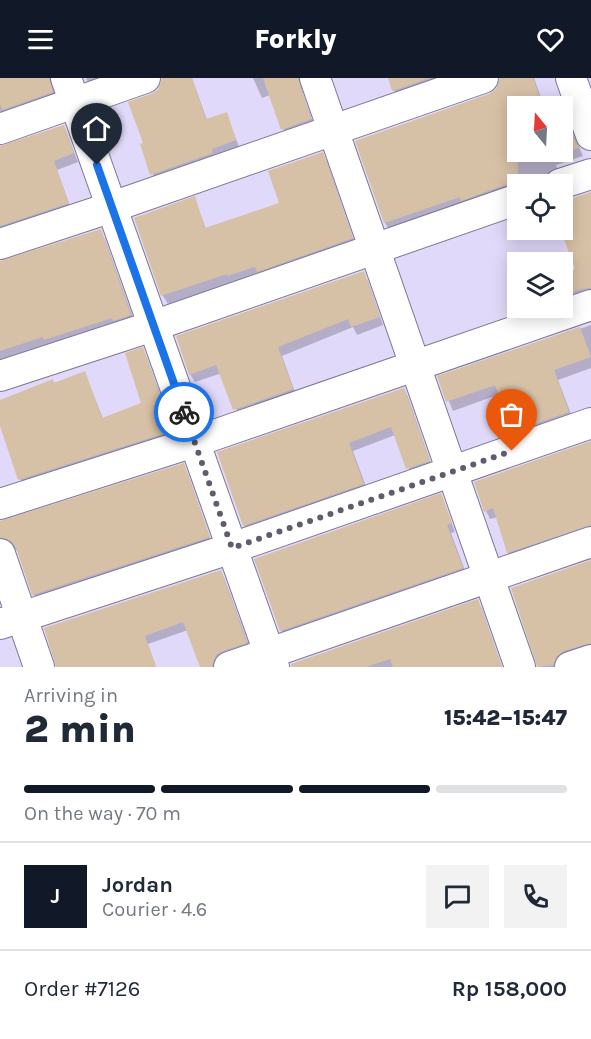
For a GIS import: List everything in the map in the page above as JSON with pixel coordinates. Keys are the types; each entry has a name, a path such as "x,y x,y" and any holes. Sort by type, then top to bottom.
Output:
{"street":[{"path":"0,129 70,90 145,78"},
{"path":"315,78 520,667"},
{"path":"0,244 483,78"},
{"path":"571,78 591,135"},
{"path":"70,90 272,661"},
{"path":"573,180 591,174"},
{"path":"0,375 153,326 507,204"},
{"path":"0,504 194,442 591,305"},
{"path":"11,620 232,548 591,423"},
{"path":"230,667 272,661 489,578 591,542"},
{"path":"0,554 11,620 39,667"},
{"path":"570,667 591,660"}],"building":[{"path":"0,78 49,78 53,92 2,110"},
{"path":"162,78 192,78 206,119 227,112 236,140 212,149 213,153 150,175 140,144 143,143 128,102 158,90"},
{"path":"263,78 298,78 311,119 281,130"},
{"path":"388,78 430,78 392,91"},
{"path":"500,78 533,78 539,96 507,96 507,162 518,162 518,174 507,174 507,184 461,201 460,197 384,223 355,141 489,94 496,89"},
{"path":"64,125 74,153 54,161 69,203 0,226 0,146"},
{"path":"573,136 575,141 579,148 573,150"},
{"path":"323,152 353,238 257,272 255,267 227,276 227,274 161,296 134,218 195,196 205,228 279,203 268,171"},
{"path":"591,192 591,288 573,292 573,270 575,269 573,252 569,252 564,240 573,240 573,198"},
{"path":"101,229 131,315 113,321 112,318 44,340 43,337 0,351 0,261"},
{"path":"364,271 380,317 351,327 348,319 278,347 293,389 233,410 216,365 189,375 176,336"},
{"path":"580,327 591,357 554,370 569,412 512,432 495,385 446,402 437,376"},
{"path":"143,347 172,431 18,480 0,426 0,400 53,379 54,383 85,371 102,418 141,403 125,353"},
{"path":"404,388 430,461 406,469 391,427 349,443 364,484 243,526 217,452"},
{"path":"591,441 591,525 507,553 493,508 484,512 474,482"},
{"path":"184,463 210,537 32,595 16,548 11,541 0,537 0,521"},
{"path":"441,493 452,523 447,525 463,568 280,631 254,559"},
{"path":"591,560 591,643 564,651 557,656 553,665 537,667 511,588"},
{"path":"221,570 247,643 216,655 212,667 200,667 183,622 145,636 156,667 56,667 44,628"},
{"path":"478,599 502,667 393,667 390,659 366,667 291,667 291,664"}],"way so far":[{"path":"184,412 232,548 512,451"}],"route":[{"path":"97,165 184,412"}]}
